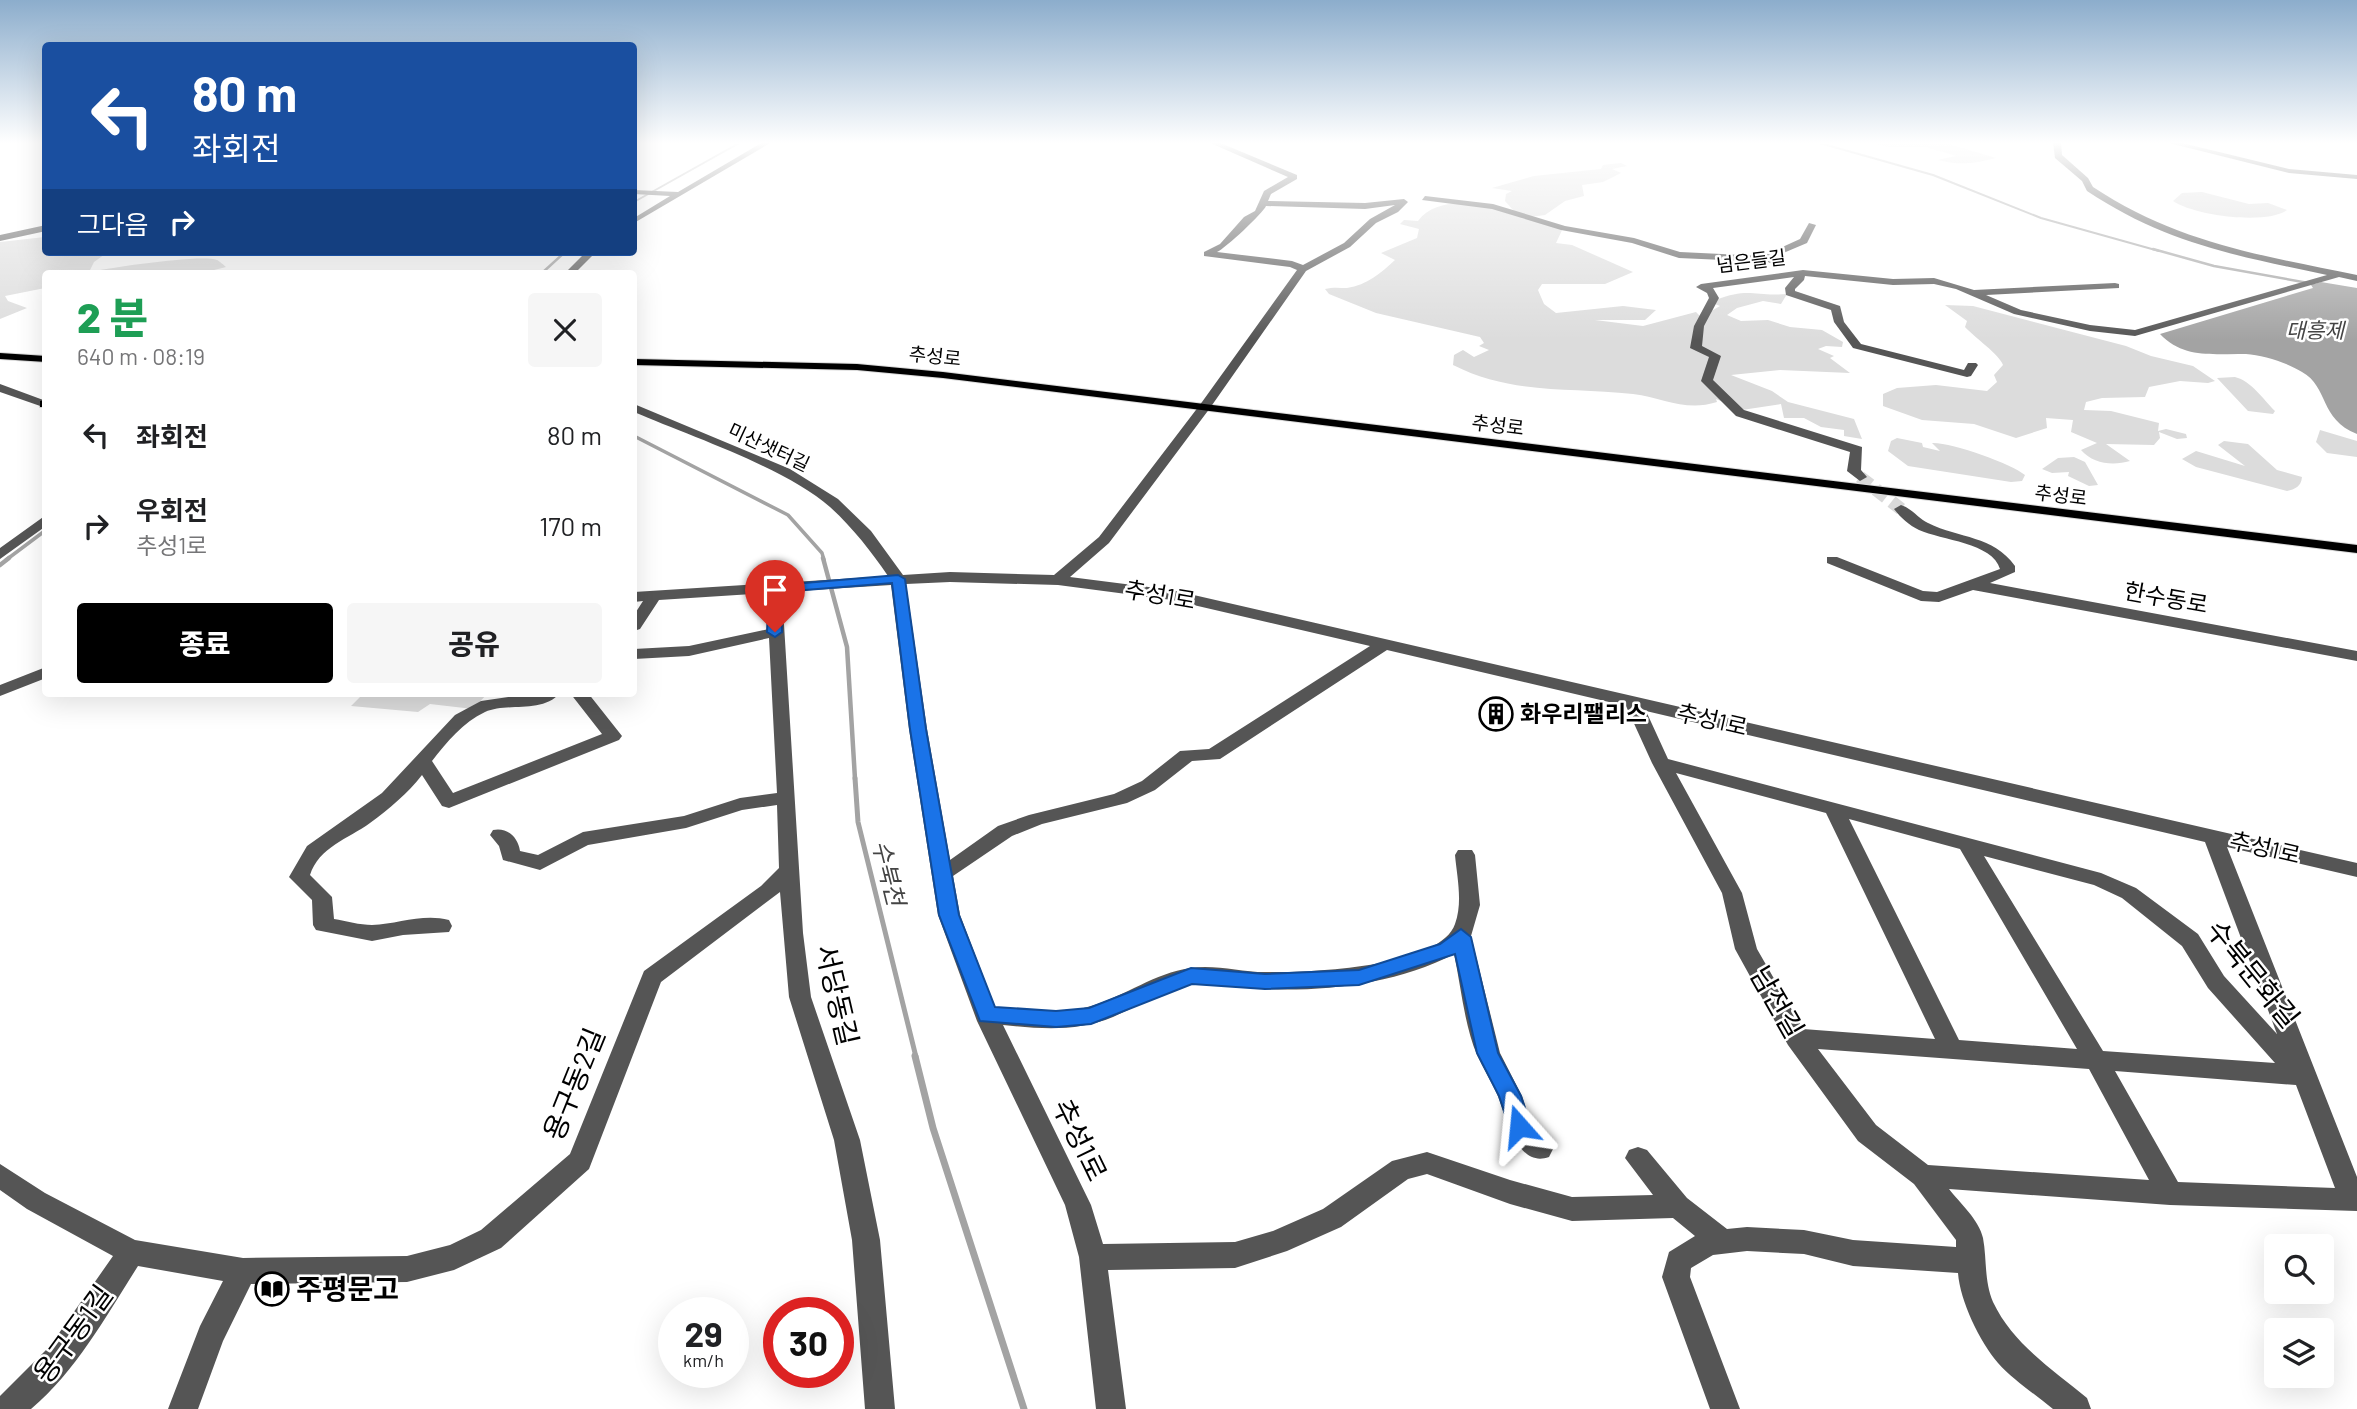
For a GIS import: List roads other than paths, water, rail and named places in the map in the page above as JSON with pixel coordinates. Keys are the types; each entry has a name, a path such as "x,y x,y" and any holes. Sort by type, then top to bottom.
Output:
{"main road":[{"path":"0,350 42,351"},
{"path":"0,358 42,361"},
{"name":"추성로","path":"637,360 857,367 1209,402 2357,541"},
{"name":"추성로","path":"1209,402 1941,500 2357,549"}],"street":[{"path":"637,219 654,208"},
{"path":"1260,208 1228,241 1207,254 1292,264 1303,269"},
{"path":"1058,580 1104,540 1209,402 1303,269 1347,245 1373,221 1398,208"},
{"name":"넘은들길","path":"1496,208 1564,228 1634,241 1679,255 1769,259"},
{"path":"2121,208 2145,222 2206,247 2357,278"},
{"path":"1812,225 1804,241 1767,257 1797,275 1826,273 1893,282 1934,281 2040,317 2135,333 2340,274"},
{"path":"0,238 42,229"},
{"path":"573,270 588,256"},
{"name":"넘은들길","path":"1860,477 1854,471 1857,450 1740,413 1707,381 1715,356 1696,348 1699,326 1714,298 1711,291 1701,287 1797,275 1801,278 1790,288 1790,293 1836,308 1839,323 1857,346 1967,374 1972,365"},
{"path":"1973,293 2115,286"},
{"path":"0,388 42,403"},
{"name":"미산샛터길","path":"637,409 785,472 833,502 866,534 896,579"},
{"path":"1832,560 1922,596 1939,597 1968,584 2007,572 2008,566 2002,558 1986,548 1920,526 1910,520 1901,509"},
{"path":"0,555 42,522"},
{"name":"추성1로","path":"896,579 949,915 987,1015 1078,1205 1093,1257 1111,1409"},
{"name":"추성1로","path":"637,597 896,579 1058,580 1172,595 2357,870"},
{"name":"한수동로","path":"1968,584 2357,656"},
{"name":"서당동길","path":"779,588 775,632 782,712 792,933 800,997 847,1140 866,1240 880,1409"},
{"path":"637,622 655,596"},
{"path":"637,654 689,651 775,632"},
{"path":"942,873 959,866 1006,831 1069,809 1134,794 1161,778 1186,755 1213,755 1386,643"},
{"path":"0,691 42,674"},
{"path":"441,926 403,927 372,933 324,925 322,897 299,877 302,864 313,851 367,815 418,767 444,736 481,707 527,702 540,697"},
{"path":"422,760 449,802 613,736 582,697"},
{"name":"남전길","path":"1633,702 1661,763 1732,893 1746,949 1796,1038 1867,1133 1923,1176 1969,1236 1973,1285 1982,1310 2008,1352 2076,1409"},
{"name":"수북문화길","path":"1661,763 2101,880 2129,892 2190,940 2216,982 2300,1075 1796,1038"},
{"path":"500,835 509,844 510,855 540,863 583,839 686,822 740,804 785,798"},
{"path":"1834,809 1952,1050"},
{"name":"수북문화길","path":"1923,1176 2170,1193 2353,1201 2214,836"},
{"path":"1967,844 2096,1060 2170,1193"},
{"path":"987,1015 1056,1019 1091,1016 1191,976 1265,982 1359,978 1447,949 1461,937 1468,920 1465,855"},
{"name":"용구동2길","path":"0,1175 36,1201 131,1252 243,1271 407,1269 454,1257 491,1239 580,1161 652,977 768,891 789,871"},
{"path":"1461,937 1488,1053 1510,1096 1519,1126 1540,1149"},
{"path":"1638,1158 1678,1206 1719,1240"},
{"path":"1093,1257 1235,1255 1277,1242 1332,1218 1401,1169 1427,1163 1510,1192 1572,1209 1678,1206"},
{"path":"1725,1409 1676,1277 1679,1261 1719,1240 1804,1242 1836,1251 1942,1257 1971,1265"},
{"name":"용구동1길","path":"8,1409 33,1390 79,1331 131,1252"},
{"path":"183,1409 210,1336 243,1271"}],"water":[{"name":"대흥제","path":"2321,282 2357,288 2357,434 2336,420 2311,378 2296,369 2253,355 2190,351 2179,348 2160,334 2313,288 2311,285"}],"waterway":[{"path":"2015,208 2041,218 2159,251"},
{"path":"2153,249 2214,266 2314,284"},
{"name":"수북천","path":"545,270 561,256"},
{"name":"수북천","path":"637,438 788,515 822,553 824,560"},
{"path":"6,560 42,533"},
{"path":"0,565 9,558"},
{"name":"수북천","path":"823,558 847,647 855,779"},
{"name":"수북천","path":"855,778 858,822 916,1057"},
{"name":"수북천","path":"915,1056 933,1128 1024,1409"}],"tunnel":[{"path":"1860,477 1901,509"}],"place":[{"name":"화우리팰리스","path":"1496,714"},
{"name":"주평문고","path":"272,1289"}]}
